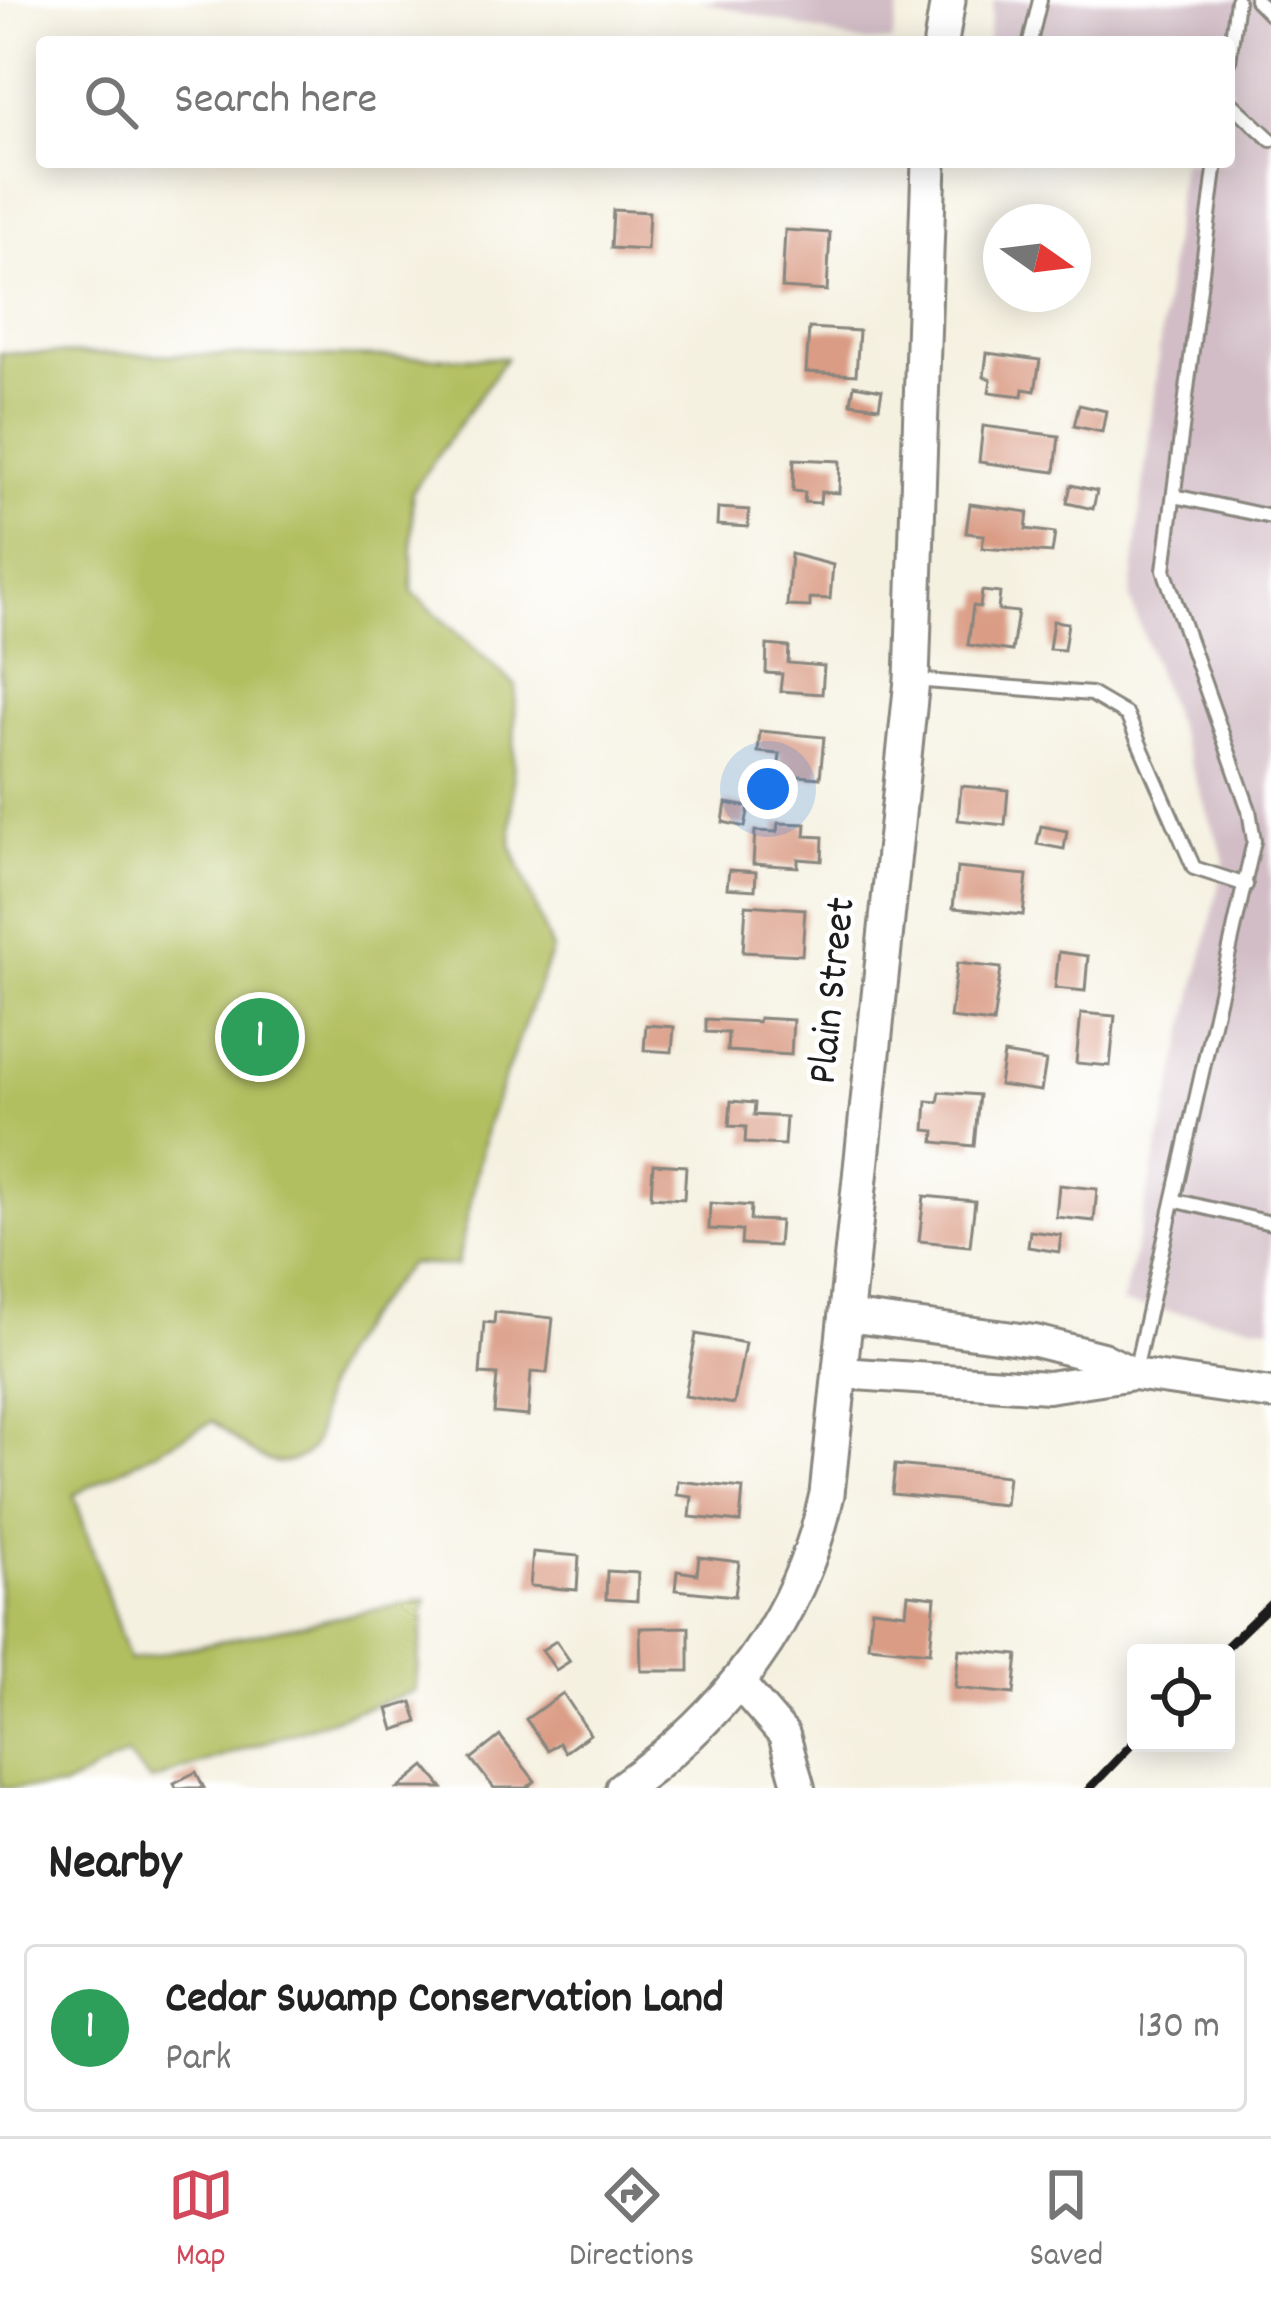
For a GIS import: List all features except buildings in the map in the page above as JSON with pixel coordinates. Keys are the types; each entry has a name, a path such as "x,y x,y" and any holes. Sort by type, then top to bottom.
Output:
{"main road":[{"path":"942,36 948,0"},
{"name":"Plain Street","path":"622,1788 685,1740 740,1684 782,1621 814,1546 827,1494 912,680 928,168"}],"street":[{"path":"846,1316 1035,1341 1102,1358 1134,1374"},
{"path":"841,1373 1048,1387 1134,1374 1271,1394"},
{"path":"740,1684 784,1735 799,1788"}],"lane":[{"path":"1031,36 1040,0"},
{"path":"1232,36 1237,0"},
{"path":"1256,0 1271,15"},
{"path":"1235,107 1271,140"},
{"path":"1134,1374 1177,1201 1254,841 1249,810 1164,570 1215,168"},
{"path":"1174,496 1271,517"},
{"path":"912,680 1091,694 1113,703 1127,715 1193,868 1246,885"},
{"path":"1177,1201 1271,1223"}],"shaded area":[{"path":"699,0 901,0 893,36 836,36"},
{"path":"994,0 1271,0 1271,1327 1122,1304 1225,860 1130,599 1180,168 1235,168 1235,36 988,36"}],"green space":[{"path":"0,353 506,358 412,492 412,592 516,686 511,844 552,950 487,1125 457,1266 409,1264 370,1310 328,1379 310,1450 293,1461 271,1461 250,1451 213,1421 74,1495 129,1660 426,1599 415,1691 151,1781 126,1755 62,1788 0,1788"}],"railway":[{"path":"1229,1644 1271,1604"},
{"path":"1090,1788 1127,1749"}],"place":[{"name":"Cedar Swamp Conservation Land","path":"260,1037"}]}
